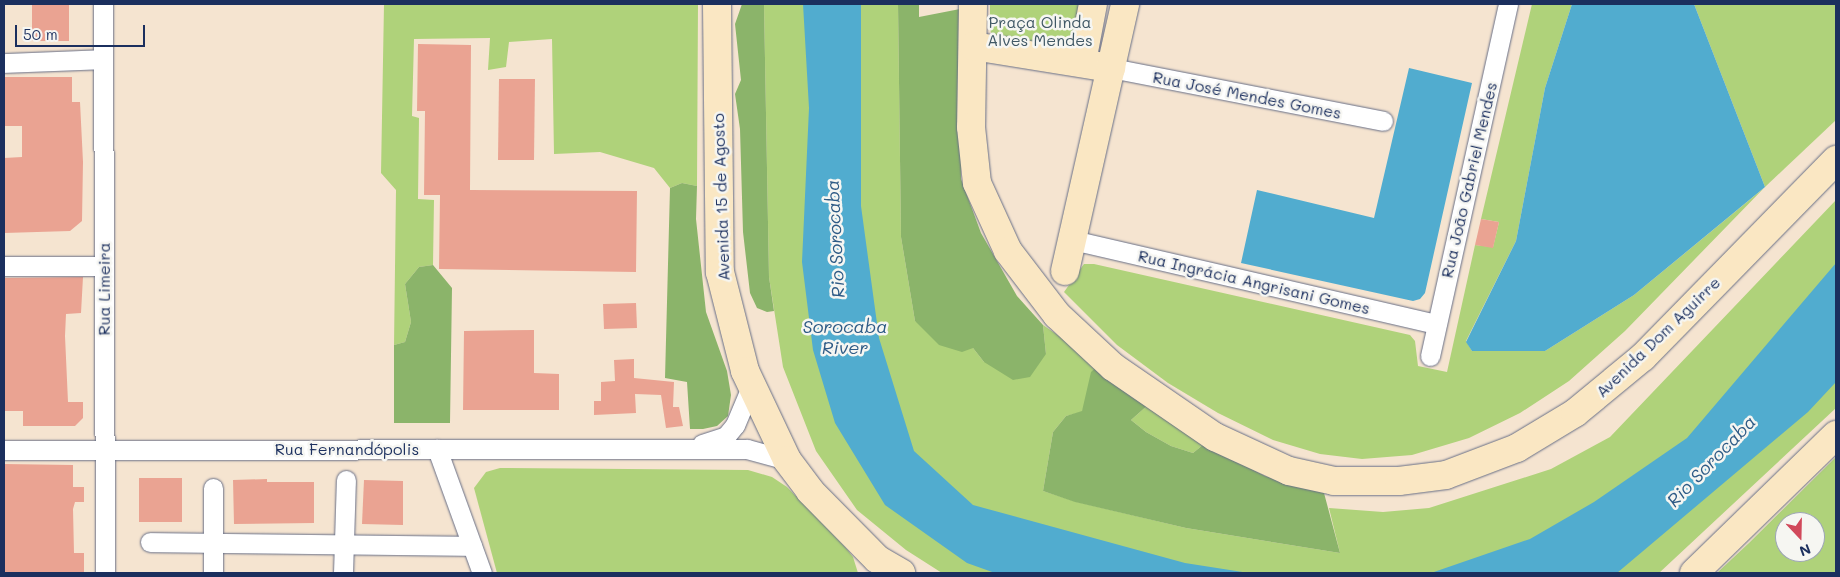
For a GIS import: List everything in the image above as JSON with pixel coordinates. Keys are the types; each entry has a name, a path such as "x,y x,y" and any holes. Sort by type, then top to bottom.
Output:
{"main road":[{"name":"Avenida 15 de Agosto","path":"716,4 720,272 735,336 752,387 758,417 770,450 816,498 875,566 901,573"},
{"name":"Avenida Dom Aguirre","path":"973,4 971,128 978,183 1008,251 1057,315 1113,367 1215,437 1289,471 1334,481 1399,481 1446,475 1517,448 1575,413 1643,357 1836,160"},
{"path":"1082,62 1093,4"},
{"path":"1065,271 1125,4"},
{"path":"973,46 1111,68"},
{"path":"1694,573 1836,435"}],"street":[{"name":"Rua Limeira","path":"103,4 106,573"},
{"name":"Rua João Gabriel Mendes","path":"1430,356 1508,4"},
{"path":"4,62 103,59"},
{"name":"Rua José Mendes Gomes","path":"1111,68 1383,122"},
{"name":"Rua Ingrácia Angrisani Gomes","path":"1072,240 1436,324"},
{"path":"4,266 104,266"},
{"path":"726,436 740,419 752,387"},
{"path":"726,436 758,417"},
{"name":"Rua Fernandópolis","path":"691,448 726,436"},
{"name":"Rua Fernandópolis","path":"4,450 691,448 770,450"},
{"path":"436,449 482,573"},
{"path":"343,573 346,480"},
{"path":"212,573 213,488"},
{"path":"150,542 472,546"}],"green space":[{"path":"384,4 698,4 697,186 682,183 670,188 654,168 600,152 554,154 552,39 509,42 506,67 488,70 490,38 414,39 412,116 419,118 418,199 434,200 433,265 419,267 405,284 411,322 405,342 394,345 396,190 381,173"},
{"path":"742,4 764,4 769,277 774,311 767,312 757,308 750,293 743,232 740,129 735,94 741,80 735,24"},
{"path":"764,4 898,4 901,237 915,321 973,348 984,362 1046,354 1043,325 1100,364 1082,412 1066,416 1053,432 1043,491 1077,502 1186,528 1340,553 1329,508 1383,512 1429,508 1551,469 1610,437 1836,200 1836,408 1659,573 942,573 906,550 857,510 816,451 783,367 769,277"},
{"path":"898,4 919,4 919,17 960,9 961,179 981,233 1017,296 1043,325 1046,354 1030,377 1013,380 984,362 973,348 962,352 939,345 915,321 901,237"},
{"name":"Praça Olinda Alves Mendes","path":"990,4 1083,4 1075,41 1067,51 994,43 990,29"},
{"path":"1532,4 1572,4 1545,88 1516,241 1466,341 1472,351 1545,351 1634,295 1764,188 1625,331 1569,381 1520,413 1469,438 1412,455 1362,459 1320,454 1273,440 1218,413 1168,383 1117,345 1064,292 1084,264 1094,264 1410,335 1415,341 1418,366 1447,372 1475,245 1493,247 1499,222 1481,219"},
{"path":"1694,4 1836,4 1836,120 1765,187"},
{"path":"682,183 697,186 696,219 706,312 727,371 731,395 728,416 717,426 703,429 690,429 687,382 665,378 670,188"},
{"path":"433,265 452,288 450,423 394,423 394,345 405,342 411,322 405,284 419,267"},
{"path":"1100,364 1148,405 1131,420 1146,432 1171,446 1193,453 1204,444 1265,476 1324,493 1340,553 1186,528 1075,502 1043,491 1053,432 1066,416 1082,411 1091,372"},
{"path":"1148,405 1204,444 1193,453 1171,446 1146,432 1131,420"},
{"path":"1836,457 1836,573 1717,573 1775,517 1775,562 1825,562 1825,512 1780,512"},
{"path":"500,468 748,470 772,477 787,487 846,548 853,557 858,573 497,573 474,488 486,472"}],"water":[{"name":"Sorocaba River","path":"803,4 861,4 861,206 879,338 914,451 973,505 1185,563 1249,573 995,573 967,563 885,505 835,423 813,350 802,262 809,108"},
{"path":"1572,4 1694,4 1765,187 1634,295 1545,351 1472,351 1466,342 1516,241 1545,88"},
{"path":"1409,68 1472,83 1425,293 1420,299 1413,301 1241,263 1257,190 1374,218"},
{"name":"Rio Sorocaba","path":"1836,263 1836,382 1808,412 1617,573 1431,573 1530,539 1594,502 1687,438"}],"building":[{"path":"32,4 69,4 69,41 32,41"},
{"path":"418,44 471,45 470,190 637,191 636,272 439,269 440,195 424,195 425,111 417,111"},
{"path":"4,77 72,77 72,102 80,102 83,162 82,221 70,231 4,233 4,158 22,157 22,126 4,126"},
{"path":"499,79 535,79 534,160 498,160"},
{"path":"1481,219 1499,222 1493,248 1475,245"},
{"path":"83,277 81,313 66,314 65,336 68,402 83,402 83,418 75,426 23,426 23,411 4,411 4,278"},
{"path":"636,303 637,328 604,329 603,304"},
{"path":"534,330 534,373 559,374 559,410 463,410 464,331"},
{"path":"634,359 634,378 674,382 673,407 679,407 683,426 666,428 661,395 635,394 636,413 594,415 594,401 601,401 601,382 615,381 614,360"},
{"path":"4,464 73,465 73,487 84,487 84,502 75,502 73,509 74,553 84,553 84,573 4,573"},
{"path":"139,478 182,478 182,522 139,522"},
{"path":"267,479 267,482 314,482 314,523 234,524 233,480"},
{"path":"364,480 403,481 403,525 362,524"}]}
